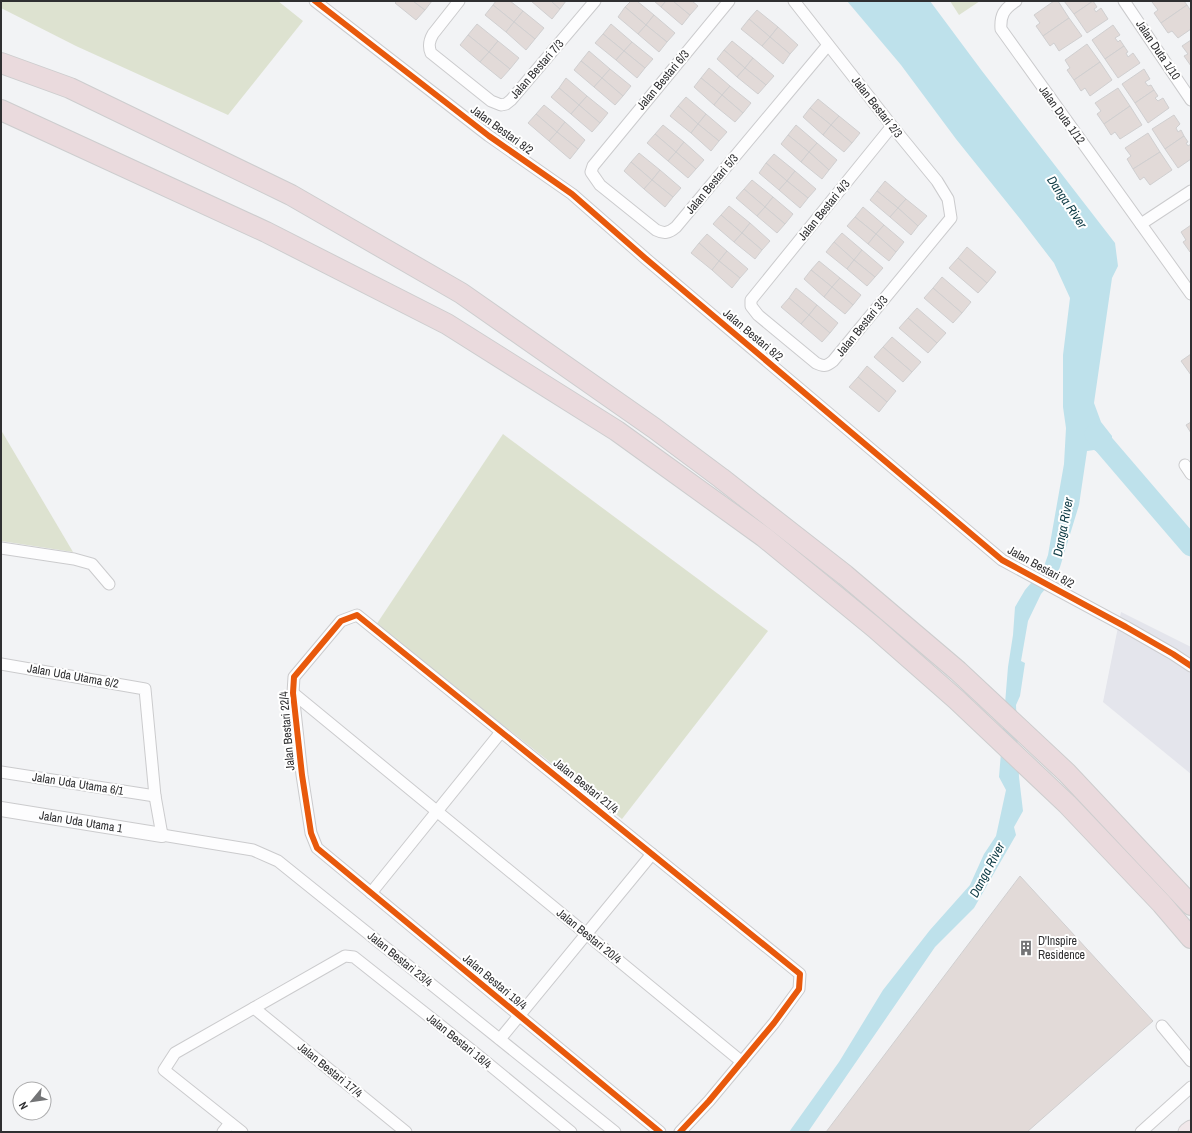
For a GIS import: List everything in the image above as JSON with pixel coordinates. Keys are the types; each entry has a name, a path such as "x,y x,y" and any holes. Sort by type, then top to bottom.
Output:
{"highway":[{"path":"1,63 70,88 291,195 461,293 654,428 721,478 845,575 958,671 1067,773 1191,905"},
{"path":"1,110 266,232 447,324 617,431 764,537 875,628 957,700 1067,804 1162,904 1191,938"}],"main road":[{"path":"1187,1132 1191,1129"}],"street":[{"name":"Jalan Bestari 7/3","path":"460,1 433,34 429,40 428,48 430,53 491,100 501,105 506,104 511,100 595,1"},
{"name":"Jalan Bestari 6/3","path":"597,159 730,1"},
{"name":"Jalan Bestari 2/3","path":"794,1 892,126 937,180 948,199 951,218"},
{"name":"Jalan Duta 1/10","path":"1124,1 1191,100"},
{"name":"Jalan Duta 1/12","path":"1014,2 1004,10 1000,19 1001,29 1191,294"},
{"name":"Jalan Bestari 8/2","path":"322,3 489,136 572,194 644,258 1002,560 1107,616 1191,666"},
{"name":"Jalan Bestari 5/3","path":"597,159 591,172 600,185 656,230 661,233 671,231 676,227 828,45"},
{"name":"Jalan Bestari 4/3","path":"755,294 892,126"},
{"path":"1141,224 1191,191"},
{"name":"Jalan Bestari 3/3","path":"755,294 751,306 758,315 816,363 822,366 828,366 951,218"},
{"path":"1,548 74,559 92,564 109,584"},
{"name":"Jalan Bestari 22/4","path":"317,848 311,832 302,774 293,693 294,676 341,620 358,615"},
{"name":"Jalan Bestari 21/4","path":"358,615 800,974 799,989 774,1023 742,1062"},
{"name":"Jalan Uda Utama 6/2","path":"1,664 145,689 155,796"},
{"name":"Jalan Bestari 20/4","path":"293,693 742,1062"},
{"path":"371,893 501,732"},
{"name":"Jalan Uda Utama 6/1","path":"1,772 155,796"},
{"path":"155,796 162,835"},
{"name":"Jalan Uda Utama 1","path":"1,809 162,835"},
{"name":"Jalan Bestari 23/4","path":"162,835 253,850 278,860 616,1132"},
{"name":"Jalan Bestari 19/4","path":"317,848 660,1132"},
{"path":"500,1039 652,854"},
{"name":"Jalan Bestari 18/4","path":"254,1008 345,956 354,957 474,1052 571,1132"},
{"path":"242,1132 164,1070 175,1053 254,1008"},
{"name":"Jalan Bestari 17/4","path":"254,1008 406,1132"},
{"path":"1162,1026 1191,1061"},
{"path":"680,1132 742,1062"},
{"path":"1141,1132 1191,1087"},
{"path":"223,1132 230,1123"}],"shaded area":[{"path":"1121,612 1191,647 1191,774 1103,702"}],"green space":[{"path":"1,1 278,1 303,21 228,115 76,46 1,8"},
{"path":"950,1 980,1 959,15"},
{"path":"1,430 73,552 1,541"},
{"path":"503,434 768,631 622,819 376,625"}],"water":[{"name":"Danga River","path":"847,1 930,1 982,71 1115,243 1118,266 1112,278 1094,403 1101,422 1112,436 1112,446 1115,451 1113,455 1108,458 1094,450 1087,451 1079,505 1060,567 1056,576 1041,594 1028,621 1021,661 1025,663 1020,696 1016,705 1019,777 1023,811 1014,827 1016,835 974,908 935,947 808,1132 789,1132 839,1062 883,990 930,930 970,885 984,854 996,836 1006,790 999,777 1008,667 1013,635 1015,607 1025,590 1043,569 1048,555 1064,464 1066,428 1063,407 1063,355 1070,298 1054,263 956,139 901,65"}],"building":[{"path":"397,1 413,1 425,10 416,20 395,3"},
{"path":"413,1 432,1 425,10"},
{"path":"496,1 510,1 523,11 514,22 493,5"},
{"path":"531,1 551,1 560,9 552,19"},
{"path":"551,1 566,1 560,9"},
{"path":"631,1 637,1 654,15 646,25 625,7"},
{"path":"654,1 666,1 661,7"},
{"path":"666,1 673,1 690,15 682,25 661,7"},
{"path":"673,1 692,1 698,6 690,15"},
{"path":"1054,1 1058,1 1069,18 1043,36 1036,26 1040,23 1034,15"},
{"path":"1064,1 1093,1 1074,14"},
{"path":"1093,1 1097,7 1094,9 1096,12 1101,8 1108,19 1087,33 1074,14"},
{"path":"1184,1 1187,5 1161,23 1154,13 1158,10 1152,2"},
{"path":"493,5 514,22 506,32 485,15"},
{"path":"1187,5 1191,11 1191,29 1178,38 1172,31 1168,33 1161,23"},
{"path":"625,7 646,25 638,34 618,17"},
{"path":"757,10 778,27 770,37 749,19"},
{"path":"523,11 544,28 535,39 514,22"},
{"path":"654,15 675,33 667,42 646,25"},
{"path":"1069,18 1082,36 1059,51 1054,43 1050,46 1043,36"},
{"path":"749,19 770,37 762,46 741,29"},
{"path":"514,22 535,39 526,50 506,32"},
{"path":"477,24 498,41 489,52 468,35"},
{"path":"611,24 632,42 624,51 603,34"},
{"path":"646,25 667,42 659,52 638,34"},
{"path":"1113,25 1120,35 1115,38 1118,42 1120,40 1124,46 1105,59 1092,40"},
{"path":"778,27 798,45 790,54 770,37"},
{"path":"603,34 624,51 616,60 595,43"},
{"path":"468,35 489,52 480,62 460,45"},
{"path":"770,37 790,54 783,64 762,46"},
{"path":"1191,40 1191,66 1184,56 1188,54 1182,46"},
{"path":"498,41 519,58 510,69 489,52"},
{"path":"732,41 753,58 745,68 724,50"},
{"path":"632,42 653,59 645,68 624,51"},
{"path":"1087,44 1100,62 1074,80 1067,70 1070,68 1065,60"},
{"path":"1124,46 1128,52 1126,53 1128,57 1133,53 1140,63 1118,78 1105,59"},
{"path":"724,50 745,68 737,77 717,59"},
{"path":"589,51 610,69 602,78 581,61"},
{"path":"624,51 645,68 637,78 616,60"},
{"path":"489,52 510,69 501,79 480,62"},
{"path":"753,58 774,76 766,85 745,68"},
{"path":"581,61 602,78 594,87 574,70"},
{"path":"1100,62 1112,80 1090,96 1085,88 1081,91 1074,80"},
{"path":"709,68 730,86 722,95 701,78"},
{"path":"745,68 766,85 758,94 737,77"},
{"path":"610,69 631,86 623,96 602,78"},
{"path":"1144,69 1150,79 1145,82 1148,86 1151,85 1154,90 1135,103 1122,84"},
{"path":"566,78 587,96 579,105 559,88"},
{"path":"602,78 623,96 615,105 594,87"},
{"path":"701,78 722,95 714,105 694,87"},
{"path":"730,86 751,103 743,113 722,95"},
{"path":"559,88 579,105 571,114 551,97"},
{"path":"1118,88 1130,106 1104,124 1097,114 1101,111 1095,103"},
{"path":"1154,90 1158,96 1155,98 1158,101 1163,98 1169,108 1148,123 1135,103"},
{"path":"722,95 743,113 735,122 714,105"},
{"path":"587,96 608,113 600,123 579,105"},
{"path":"686,97 706,114 698,124 678,106"},
{"path":"818,99 839,116 831,125 810,108"},
{"path":"544,105 565,122 557,132 536,114"},
{"path":"579,105 600,123 592,132 571,114"},
{"path":"678,106 698,124 691,133 670,116"},
{"path":"1130,106 1142,125 1120,139 1115,132 1111,135 1104,124"},
{"path":"810,108 831,125 823,135 803,117"},
{"path":"536,114 557,132 549,141 528,123"},
{"path":"706,114 727,132 719,141 698,124"},
{"path":"1174,115 1180,124 1176,128 1178,132 1181,130 1184,136 1165,149 1152,129"},
{"path":"839,116 860,133 852,143 831,125"},
{"path":"565,122 585,140 578,149 557,132"},
{"path":"698,124 719,141 711,151 691,133"},
{"path":"663,125 684,142 676,152 655,134"},
{"path":"796,125 817,143 809,152 788,135"},
{"path":"831,125 852,143 844,152 823,135"},
{"path":"557,132 578,149 570,159 549,141"},
{"path":"1148,133 1160,152 1133,169 1127,159 1131,156 1125,148"},
{"path":"655,134 676,152 668,161 647,143"},
{"path":"788,135 809,152 801,162 781,144"},
{"path":"1184,136 1188,142 1186,143 1188,146 1191,144 1191,159 1178,168 1165,149"},
{"path":"684,142 704,160 696,169 676,152"},
{"path":"817,143 837,160 829,170 809,152"},
{"path":"676,152 696,169 688,178 668,161"},
{"path":"809,152 829,170 822,179 801,162"},
{"path":"1160,152 1172,170 1150,185 1144,177 1140,180 1133,169"},
{"path":"639,153 660,170 652,180 631,162"},
{"path":"774,154 795,171 787,181 766,163"},
{"path":"631,162 652,180 644,189 624,171"},
{"path":"766,163 787,181 779,190 759,173"},
{"path":"660,170 681,188 673,197 652,180"},
{"path":"795,171 816,189 808,198 787,181"},
{"path":"652,180 673,197 665,207 644,189"},
{"path":"752,180 773,197 765,207 744,189"},
{"path":"787,181 808,198 800,208 779,190"},
{"path":"885,181 906,199 898,208 877,191"},
{"path":"744,189 765,207 757,216 736,198"},
{"path":"877,191 898,208 890,217 870,200"},
{"path":"773,197 793,214 785,224 765,207"},
{"path":"906,199 927,216 918,226 898,208"},
{"path":"729,206 750,223 742,233 721,215"},
{"path":"765,207 785,224 777,233 757,216"},
{"path":"863,207 884,225 876,234 855,217"},
{"path":"898,208 918,226 911,235 890,217"},
{"path":"721,215 742,233 734,242 713,224"},
{"path":"855,217 876,234 868,244 847,226"},
{"path":"750,223 770,241 762,250 742,233"},
{"path":"884,225 904,242 896,252 876,234"},
{"path":"1191,225 1190,252 1183,242 1186,240 1181,232"},
{"path":"742,233 762,250 755,259 734,242"},
{"path":"842,233 862,250 854,260 834,242"},
{"path":"707,234 727,251 719,261 699,243"},
{"path":"876,234 896,252 889,261 868,244"},
{"path":"834,242 854,260 847,269 826,252"},
{"path":"699,243 719,261 712,270 691,253"},
{"path":"967,247 996,272 987,283 958,258"},
{"path":"862,250 883,268 875,277 854,260"},
{"path":"727,251 748,269 740,278 719,261"},
{"path":"958,258 987,283 978,293 949,268"},
{"path":"854,260 875,277 867,286 847,269"},
{"path":"719,261 740,278 732,288 712,270"},
{"path":"819,261 840,278 832,287 811,270"},
{"path":"811,270 832,287 824,297 804,279"},
{"path":"942,277 971,302 962,313 933,288"},
{"path":"840,278 861,295 853,305 832,287"},
{"path":"832,287 853,305 845,314 824,297"},
{"path":"796,288 817,305 809,315 789,298"},
{"path":"933,288 962,313 953,323 924,298"},
{"path":"789,298 809,315 801,324 781,307"},
{"path":"817,305 838,323 830,333 809,315"},
{"path":"917,308 946,333 937,343 908,318"},
{"path":"809,315 830,333 822,342 801,324"},
{"path":"908,318 937,343 928,353 899,328"},
{"path":"892,337 921,362 912,372 883,347"},
{"path":"883,347 912,372 903,382 874,357"},
{"path":"1191,354 1191,375 1181,361"},
{"path":"867,366 896,391 887,402 858,377"},
{"path":"858,377 887,402 879,412 849,387"},
{"path":"1191,422 1191,433 1186,425"},
{"name":"D'Inspire Residence","path":"1020,876 1153,1021 1027,1132 826,1132"}],"waterway":[{"path":"1095,434 1191,546"}],"cycle path":[{"path":"315,1 489,136 572,194 645,258 1002,560 1126,627 1191,666"},
{"path":"660,1132 317,848 311,833 302,775 293,693 294,677 341,621 357,615 800,974 799,989 774,1023 709,1101 680,1132"}],"place":[{"name":"D'Inspire Residence","path":"1026,948"}]}
